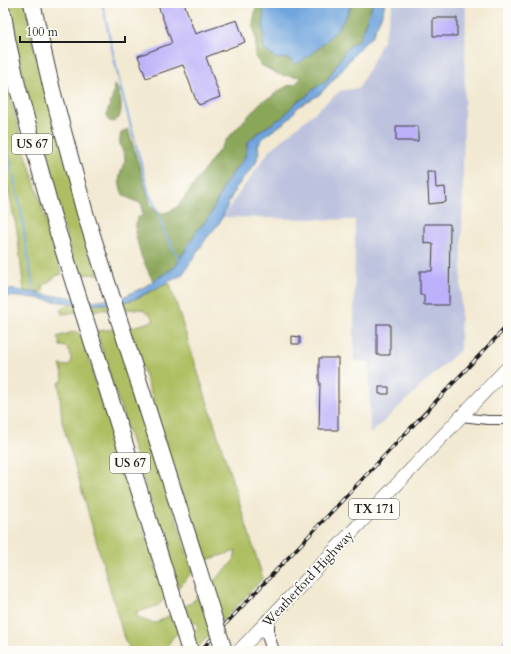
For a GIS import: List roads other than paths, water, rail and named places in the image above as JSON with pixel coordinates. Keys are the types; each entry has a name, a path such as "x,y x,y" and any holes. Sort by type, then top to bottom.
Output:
{"highway":[{"name":"US 67","path":"32,3 70,163 104,277 224,651"},
{"path":"38,3 42,49"},
{"name":"US 67","path":"3,14 5,33 17,85 38,165 69,271 190,651"}],"main road":[{"name":"Weatherford Highway","path":"239,651 508,367"},
{"path":"268,620 268,635 273,651"}],"street":[{"path":"461,417 488,420 508,420"}],"water":[{"path":"264,3 351,3 343,21 330,38 297,64 289,59 275,58 264,49"},
{"path":"373,3 385,3 383,12 372,36 356,52 319,95 298,107 288,120 265,136 258,145 259,151 256,163 235,189 220,222 206,239 182,275 135,299 123,302 93,305 37,298 3,296 3,288 91,301 123,297 144,287 175,267 196,232 210,216 225,184 245,157 248,142 260,131 283,117 296,102 306,97 311,91 328,79 347,48 359,40"}],"waterway":[{"path":"102,3 121,89 149,194 157,210 165,234 180,261"},
{"path":"3,130 21,211 35,294"},
{"path":"495,651 508,637"}],"railway":[{"path":"200,651 508,325"}]}
